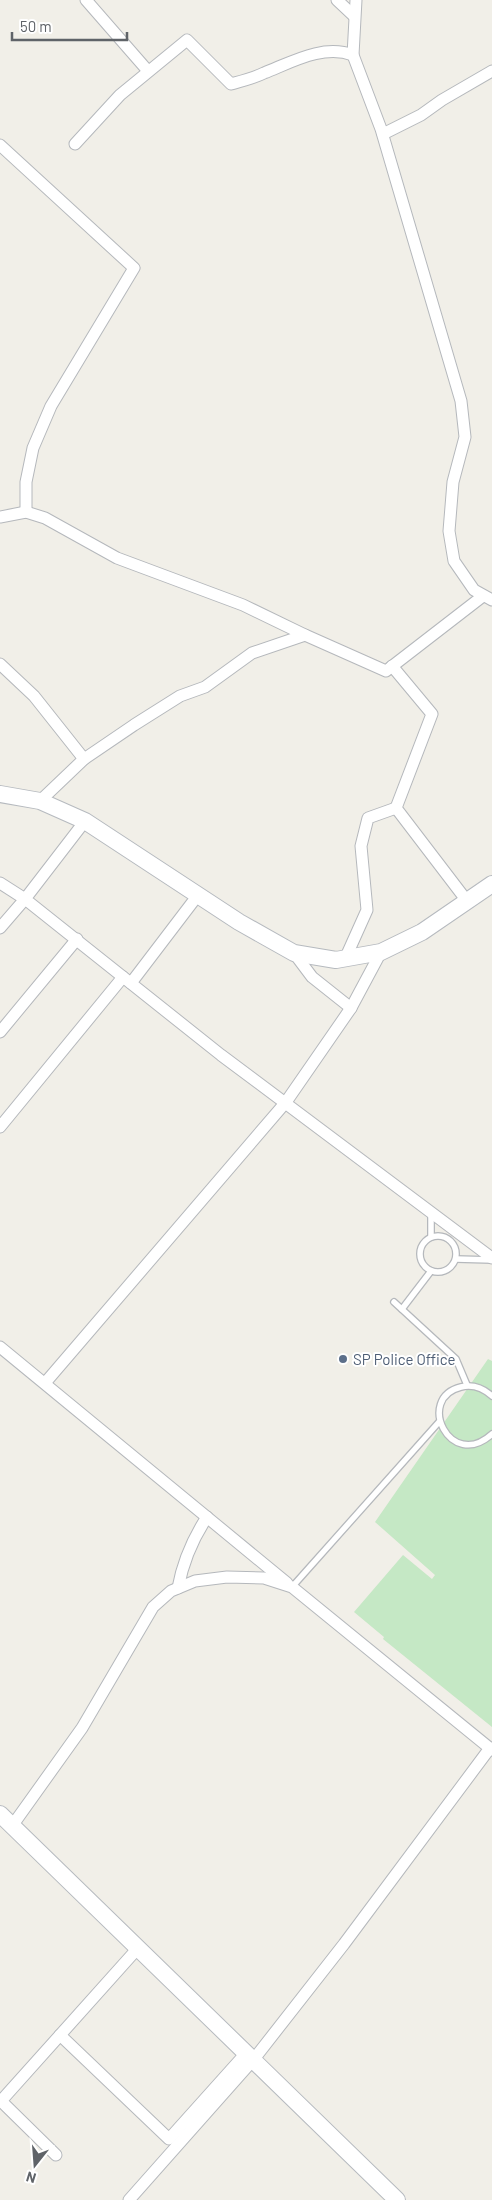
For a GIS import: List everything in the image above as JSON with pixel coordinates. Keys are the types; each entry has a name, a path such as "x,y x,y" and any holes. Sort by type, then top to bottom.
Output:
{"main road":[{"path":"0,794 40,801 85,822 239,922 294,953 336,960 381,952 422,932 492,884"},
{"path":"6,1820 397,2200"}],"street":[{"path":"86,0 148,71"},
{"path":"337,0 354,16"},
{"path":"0,517 26,512 45,518 117,558 243,605 304,635 386,670 487,598 474,590 454,560 449,531 454,482 465,437 461,401 383,134 353,55 356,0"},
{"path":"75,144 120,95 187,40 231,84 262,74 308,54 342,51 353,55"},
{"path":"383,134 421,116 450,95 492,71"},
{"path":"0,145 134,268 51,406 33,448 26,482 26,512"},
{"path":"40,801 84,759 180,696 205,687 252,653 304,635"},
{"path":"0,664 34,696 84,759"},
{"path":"345,958 367,910 361,846 368,818 396,808 432,714 392,666"},
{"path":"396,808 467,901"},
{"path":"0,928 85,822"},
{"path":"0,883 25,899 78,939 222,1055 492,1259"},
{"path":"0,1127 198,895"},
{"path":"0,1032 78,939"},
{"path":"44,1383 286,1102 351,1008 381,952"},
{"path":"294,953 312,977 351,1008"},
{"path":"0,1347 491,1749 344,1944 129,2200"},
{"path":"178,1588 182,1565 206,1517"},
{"path":"6,1820 82,1728 153,1607 178,1588 195,1581 227,1577 264,1578 292,1587"},
{"path":"56,2155 0,2101 138,1948"},
{"path":"60,2035 169,2139 250,2056"}],"lane":[{"path":"430,1211 431,1237"},
{"path":"443,1236 452,1242 455,1247 456,1259 449,1269 431,1271 422,1263 420,1251 426,1240 431,1237 443,1236"},
{"path":"456,1259 492,1259"},
{"path":"402,1309 431,1271"},
{"path":"394,1302 456,1359 467,1385"},
{"path":"492,1396 477,1386 467,1385 456,1388 448,1394 439,1412 440,1422 449,1438 467,1445 485,1441 492,1434"},
{"path":"292,1587 440,1422"}],"green space":[{"path":"488,1359 492,1361 492,1727 383,1639 384,1637 354,1612 403,1555 432,1579 435,1575 375,1522"}],"place":[{"name":"SP Police Office","path":"343,1359"}]}
